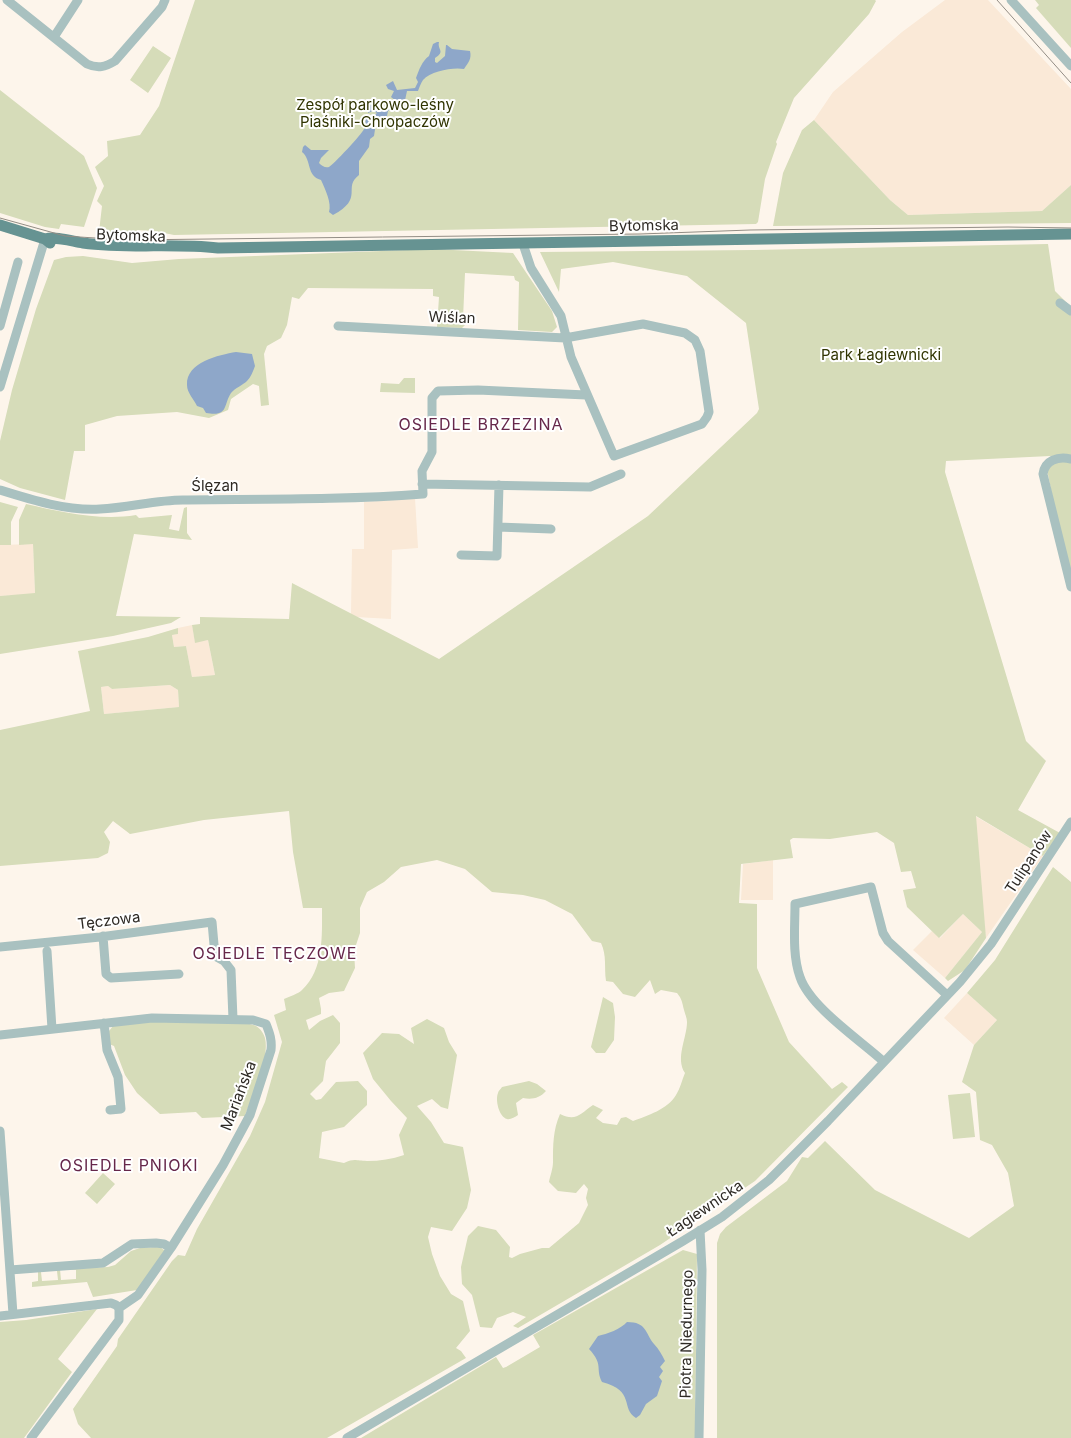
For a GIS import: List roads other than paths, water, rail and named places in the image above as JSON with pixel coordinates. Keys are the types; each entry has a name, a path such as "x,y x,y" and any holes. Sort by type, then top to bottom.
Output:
{"main road":[{"name":"Bytomska","path":"0,225 45,239 54,244 127,253 199,252 218,248 1071,234"}],"street":[{"path":"8,0 87,64 106,67 115,61 127,48 162,7 165,0"},
{"path":"54,37 78,0"},
{"path":"1011,0 1071,66"},
{"path":"0,387 45,239"},
{"path":"523,244 532,268 561,316 571,357 586,394 478,390 438,391 432,398 432,452 422,472 422,484 590,486 621,474"},
{"path":"0,326 18,262"},
{"path":"10,292 27,296"},
{"path":"1060,303 1071,311"},
{"name":"Wiślan","path":"338,326 388,327 395,330 566,338 643,324 685,334 690,336 698,346 708,412 705,421 699,426 614,456 586,394"},
{"path":"1071,459 1053,460 1046,465 1043,474 1071,587"},
{"name":"Ślęzan","path":"0,490 25,498 66,506 96,509 171,500 358,499 422,494 422,484"},
{"path":"461,555 497,556 499,485"},
{"path":"498,527 550,529"},
{"name":"Tulipanów","path":"1009,918 1071,822"},
{"path":"884,1062 820,1006 808,992 800,978 797,966 795,904 872,887 883,932 888,941 947,995"},
{"name":"Łagiewnicka","path":"346,1438 700,1230 742,1203 770,1180 947,995 979,959 1009,918"},
{"name":"Tęczowa","path":"0,947 212,922 215,956 224,961 231,970 233,1019"},
{"path":"104,936 106,974 111,978 179,974"},
{"path":"47,951 52,1029"},
{"name":"Mariańska","path":"0,1035 152,1018 253,1020 266,1024 272,1040 271,1050 250,1115 219,1172 171,1248 138,1294 119,1308"},
{"path":"104,1023 107,1050 118,1077 121,1110 110,1110"},
{"path":"0,1131 13,1314"},
{"name":"Piotra Niedurnego","path":"699,1438 702,1270 700,1230"},
{"path":"10,1270 104,1263 132,1244 156,1243 171,1248"},
{"path":"0,1316 111,1303 119,1308 119,1320 31,1438"}],"water":[{"path":"439,42 441,52 435,58 435,62 437,63 445,56 447,45 452,49 470,51 468,63 464,69 442,70 431,74 422,81 418,91 407,91 404,105 396,106 388,111 387,116 376,123 374,136 370,139 369,147 359,161 359,175 352,184 351,198 343,209 333,215 329,212 329,200 321,180 313,175 302,152 303,147 305,145 311,150 329,150 319,163 326,167 332,165 362,132 365,127 366,118 372,117 377,113 373,111 368,113 368,107 372,104 378,109 386,110 396,101 391,97 394,91 388,89 386,85 393,81 397,90 415,88 418,82 416,78 421,66 429,56 433,44"},
{"path":"236,352 252,354 255,366 252,374 247,381 231,393 222,412 206,413 203,408 197,406 189,393 187,388 188,377 198,365 205,361"},
{"path":"627,1322 634,1322 645,1329 665,1361 660,1367 663,1371 659,1377 662,1381 657,1396 646,1404 640,1415 636,1418 631,1414 626,1400 619,1390 602,1382 598,1363 594,1354 589,1349 598,1336 610,1333"}],"tram line":[{"path":"997,0 1071,83"},
{"path":"0,218 65,236 125,240 640,234 750,230 1071,228"}],"district":[{"name":"OSIEDLE BRZEZINA","path":"481,425"},
{"name":"OSIEDLE TĘCZOWE","path":"275,954"},
{"name":"OSIEDLE PNIOKI","path":"129,1166"}],"park label":[{"name":"Zespół parkowo-leśny Piaśniki-Chropaczów","path":"375,114"},
{"name":"Park Łagiewnicki","path":"881,355"}]}
